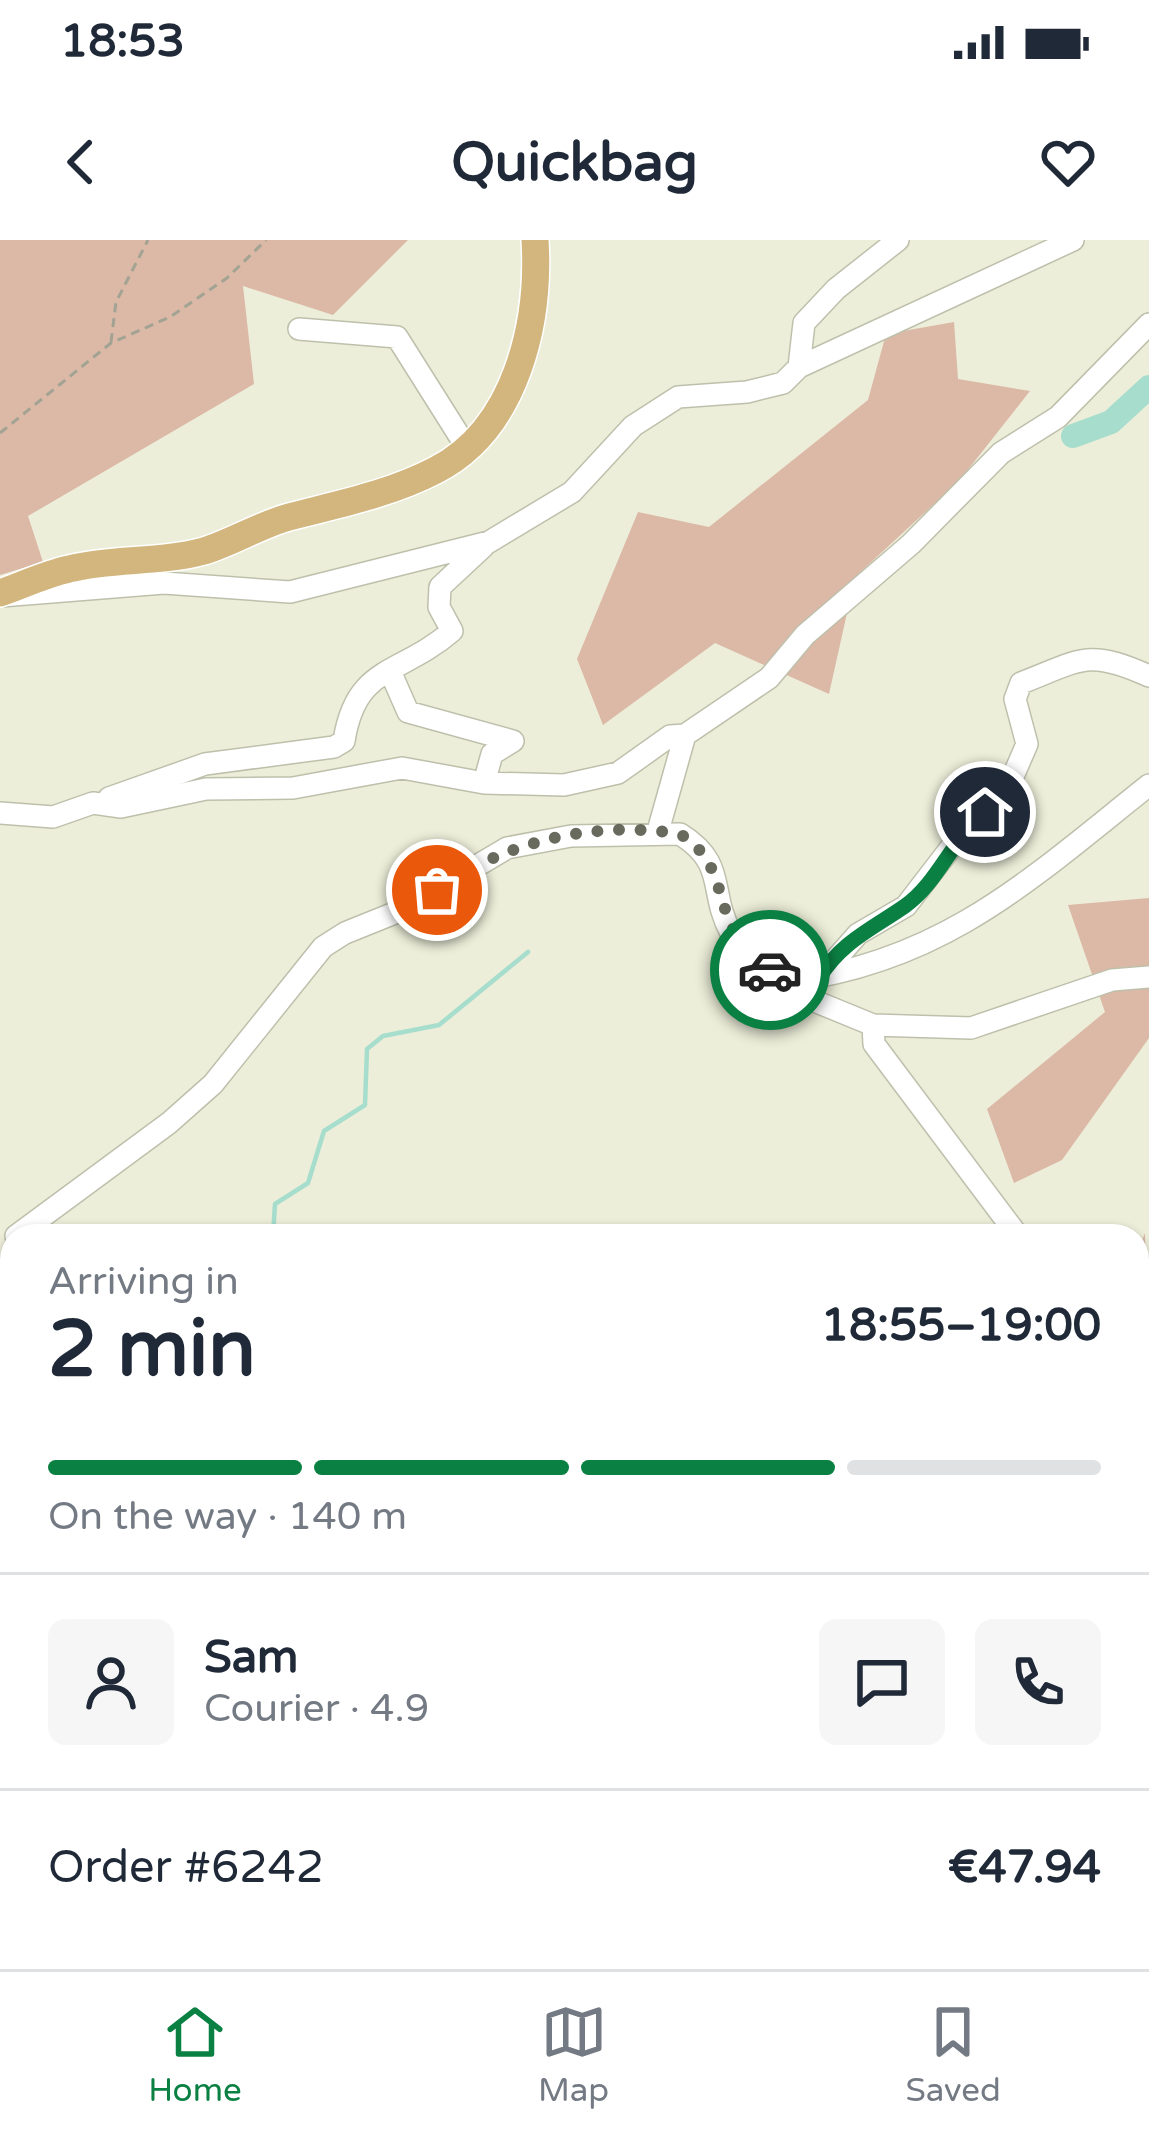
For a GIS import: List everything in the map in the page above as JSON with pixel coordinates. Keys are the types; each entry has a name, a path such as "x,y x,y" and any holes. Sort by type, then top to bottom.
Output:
{"main road":[{"path":"0,595 68,569 204,551 275,521 390,491 441,468 467,448 495,413 522,363 538,288 535,240"}],"street":[{"path":"799,368 804,323 836,289 898,240"},
{"path":"0,813 53,818 205,764 334,747 344,741 350,705 364,687 452,631 439,607 440,587 489,542 572,492 633,426 678,397 747,392 783,382 799,368 1073,240"},
{"path":"93,803 121,807 206,788 293,788 401,768 484,783 564,785 617,773 670,736 685,735 769,678 806,634 911,544 1001,453 1058,417 1149,324"},
{"path":"299,328 397,337 467,448"},
{"path":"0,595 164,583 290,592 489,542"},
{"path":"819,978 858,934 906,906 966,828 1004,796 1027,744 1015,699 1021,682 1090,657 1108,657 1149,676"},
{"path":"390,671 408,712 513,741 492,754 484,783"},
{"path":"658,831 685,735"},
{"path":"33,1224 169,1123 213,1084 322,947 402,910 507,848 571,836 680,834 711,861 732,936 752,958 791,981 917,951 953,933 1149,785"},
{"path":"791,981 790,991 807,1002 873,1025 971,1028 1112,980 1149,977"},
{"path":"873,1025 874,1043 1009,1224"}],"path":[{"path":"111,343 116,302 148,240"},
{"path":"0,433 111,343 170,317 266,240"}],"shaded area":[{"path":"0,240 408,240 333,315 243,286 254,384 28,516 43,562 0,575"},
{"path":"954,322 958,379 1030,391 959,481 855,577 829,694 715,643 603,725 577,659 638,512 709,527 868,400 886,334"},
{"path":"1149,898 1149,1038 1062,1160 1014,1183 987,1109 1105,1012 1068,905"}],"waterway":[{"path":"1073,436 1111,422 1149,387"},
{"path":"274,1224 275,1204 308,1183 324,1131 365,1105 367,1049 383,1036 439,1025 528,952"}],"way so far":[{"path":"437,890 479,860 507,848 571,836 680,834 711,861 732,936 770,970"}],"route":[{"path":"770,970 791,981 819,978 831,958 858,934 906,906 966,828 985,812"}]}
